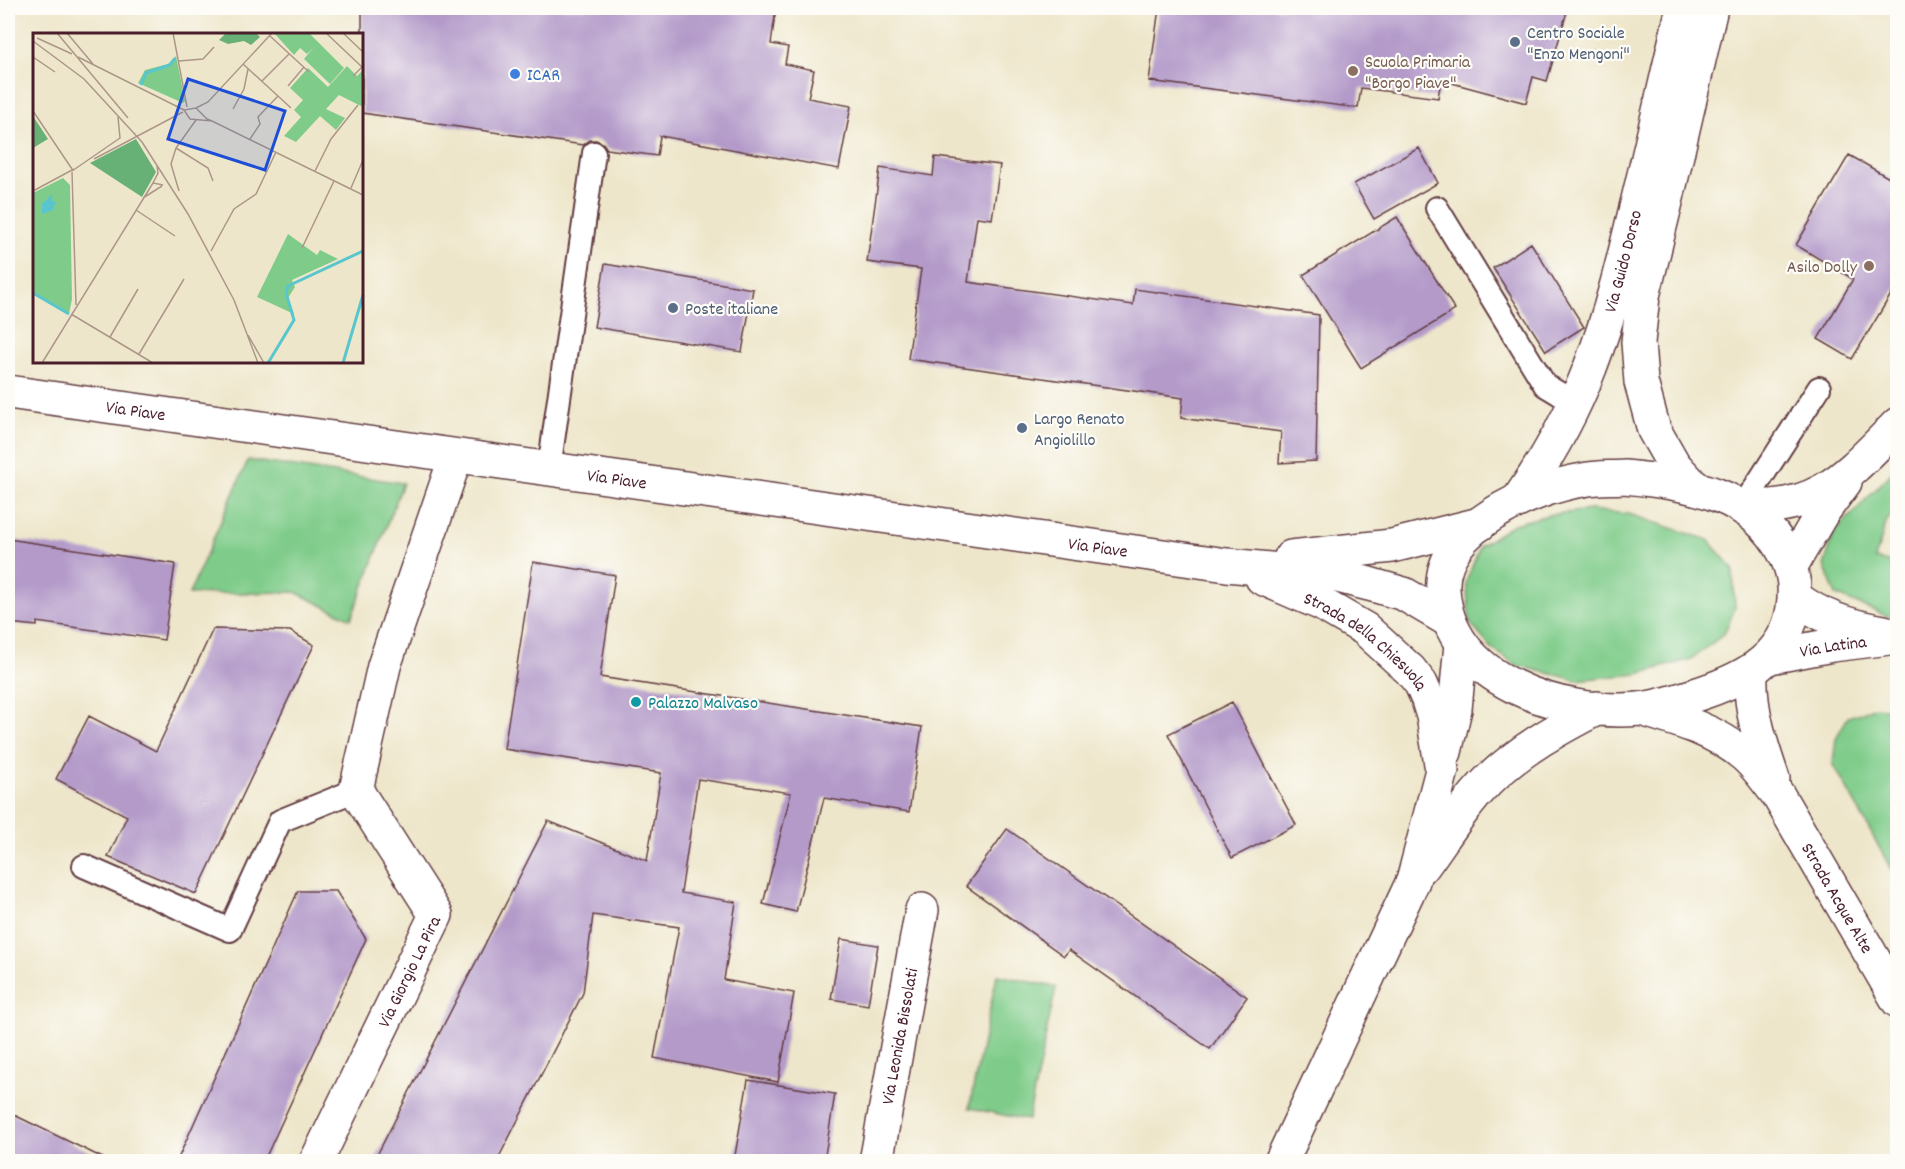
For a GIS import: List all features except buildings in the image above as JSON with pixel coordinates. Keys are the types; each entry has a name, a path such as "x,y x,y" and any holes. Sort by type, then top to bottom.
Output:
{"main road":[{"name":"Via Guido Dorso","path":"1518,499 1548,455 1575,403 1593,359 1619,277 1683,8"},
{"name":"Via Guido Dorso","path":"1695,488 1674,465 1654,430 1641,382 1638,342 1642,296 1711,8"},
{"name":"Via Piave","path":"8,392 1227,565 1334,575 1404,594 1455,632 1490,672 1514,687 1550,700 1598,708 1641,709"},
{"path":"1743,506 1763,507 1801,502 1833,484 1898,424"},
{"path":"1760,664 1786,633 1792,616 1793,582 1822,513 1869,453"},
{"path":"356,790 384,666 456,456"},
{"path":"1479,524 1518,499 1584,479 1640,479 1695,488 1743,506 1774,536 1793,582"},
{"name":"Via Piave","path":"1227,565 1378,548 1479,524"},
{"name":"Strada della Chiesuola","path":"1413,881 1442,770 1455,709 1455,632 1443,597 1443,572 1464,538 1479,524"},
{"name":"Strada della Chiesuola","path":"1227,565 1320,603 1365,629 1395,654 1421,684 1428,700 1442,770"},
{"name":"Via Latina","path":"1793,582 1806,606 1833,619 1898,635"},
{"name":"Via Latina","path":"1641,709 1699,694 1760,664 1832,645 1898,635"},
{"name":"Strada Acque Alte","path":"1760,664 1750,686 1754,720 1778,795"},
{"name":"Strada della Chiesuola","path":"1281,1161 1413,881 1470,802 1490,780 1514,758 1545,736 1598,708"},
{"name":"Strada Acque Alte","path":"1641,709 1704,729 1717,735 1746,756 1778,795 1898,1001"},
{"name":"Via Giorgio La Pira","path":"316,1161 436,915 356,790"},
{"name":"Via Leonida Bissolati","path":"876,1161 922,910"}],"lane":[{"path":"549,469 594,153"},
{"path":"1437,207 1545,385 1575,403"},
{"path":"1743,506 1819,388"},
{"path":"84,866 230,930 280,821 356,790"}],"green space":[{"path":"248,460 403,483 351,619 295,592 189,594"},
{"path":"1897,467 1897,511 1887,520 1875,559 1897,564 1897,618 1889,617 1836,595 1824,566 1834,533"},
{"path":"1590,510 1629,514 1708,540 1733,569 1735,608 1724,634 1691,659 1638,674 1576,680 1516,665 1490,647 1470,623 1466,582 1480,546 1514,524 1548,515"},
{"path":"1876,707 1897,710 1897,880 1833,763 1836,738 1848,717"},
{"path":"997,975 1056,987 1028,1120 969,1108"}],"place":[{"name":"Centro Sociale \"Enzo Mengoni\"","path":"1515,42"},
{"name":"Scuola Primaria \"Borgo Piave\"","path":"1353,71"},
{"name":"ICAR","path":"515,74"},
{"name":"Asilo Dolly","path":"1869,266"},
{"name":"Poste italiane","path":"673,308"},
{"name":"Largo Renato Angiolillo","path":"1022,428"},
{"name":"Palazzo Malvaso","path":"636,702"}]}
